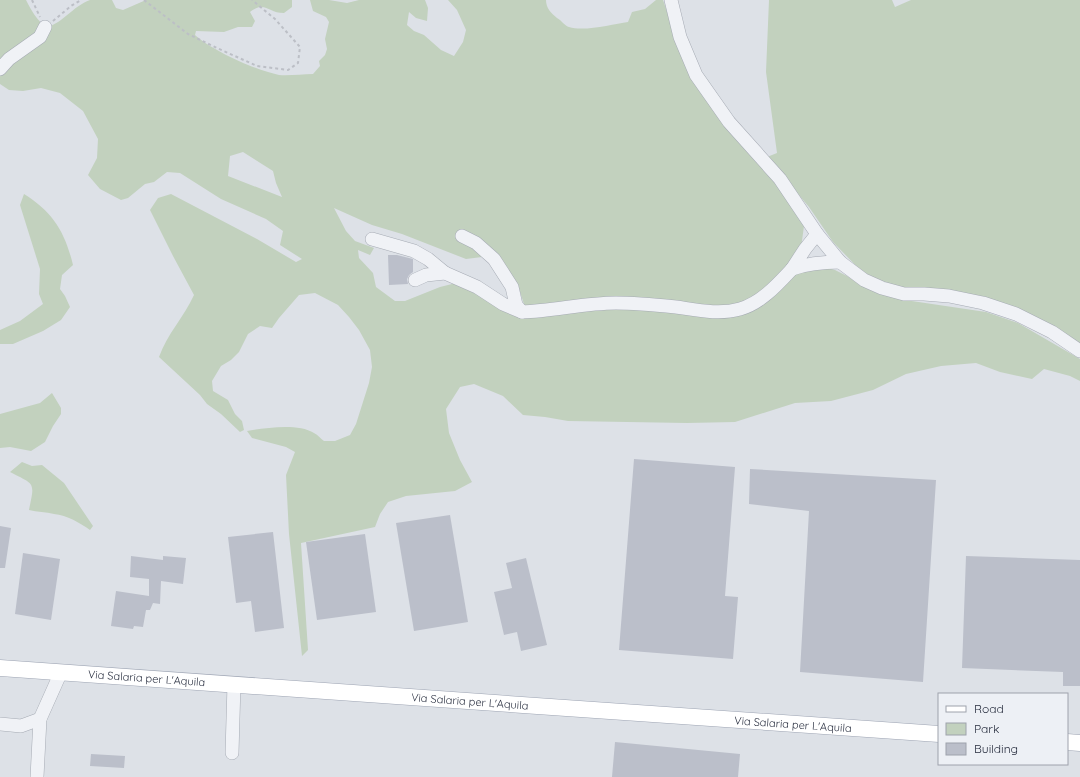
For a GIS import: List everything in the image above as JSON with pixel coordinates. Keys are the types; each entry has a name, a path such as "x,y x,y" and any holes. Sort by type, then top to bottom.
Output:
{"main road":[{"name":"Via Salaria per L'Aquila","path":"0,668 938,734"},
{"path":"1068,742 1080,743"}],"street":[{"path":"671,0 680,37 696,75 729,122 780,179 817,234 840,262 864,280 882,288 904,294 949,296 983,303 1016,314 1052,332 1080,350"},
{"path":"0,69 9,59 40,37 45,28"},
{"path":"372,239 414,251 428,259 445,273 477,287 503,304 522,312 535,312 588,304 614,302 643,303 712,312 727,312 741,308 758,300 773,289 792,269 817,234"},
{"path":"462,236 476,243 494,259 512,287 516,306 522,312"},
{"path":"792,269 806,264 840,262"},
{"path":"415,280 426,275 445,273"},
{"path":"38,777 40,719 61,672"},
{"path":"232,753 234,684"},
{"path":"0,724 21,726 40,719"}],"path":[{"path":"32,0 45,28 71,6 81,0"},
{"path":"144,0 188,34 257,66 288,70 298,63 300,47 275,19 252,0"}],"green space":[{"path":"0,0 26,0 37,18 47,27 58,22 78,6 90,0 112,0 116,8 123,10 146,0 292,0 292,7 284,13 263,7 259,7 250,12 255,21 252,27 238,27 224,32 196,31 195,35 223,53 258,69 269,73 287,75 313,74 320,66 319,61 325,55 327,49 325,39 329,22 326,17 313,11 310,0 329,0 347,3 359,0 425,0 428,8 427,21 416,18 409,12 407,25 414,31 424,35 441,50 454,56 463,42 466,30 457,10 448,0 546,0 548,8 551,12 566,25 569,27 582,29 628,22 632,12 645,9 656,0 663,0 678,44 715,112 733,136 747,149 783,189 796,210 804,226 801,248 795,259 835,270 859,284 905,300 986,312 1018,323 1080,359 1080,381 1070,376 1044,369 1032,379 1000,372 976,363 941,366 906,374 873,390 831,401 795,403 735,422 687,423 568,421 523,415 503,396 474,384 460,387 446,409 449,433 460,460 472,482 455,491 406,496 388,502 380,514 375,527 301,543 308,650 302,656 289,534 286,475 295,452 286,447 252,438 247,431 281,427 299,428 314,433 324,441 335,441 350,435 356,424 369,383 372,367 370,350 359,330 338,305 315,293 299,295 272,328 260,326 248,334 239,352 231,360 221,366 212,381 213,391 228,400 235,414 242,421 244,430 240,432 221,414 207,404 200,395 159,357 166,341 194,295 150,210 158,198 171,194 257,239 296,262 302,259 280,245 283,231 266,219 221,199 180,173 167,172 154,182 145,184 128,198 121,200 100,189 88,175 97,158 98,139 83,111 60,93 41,88 23,91 9,90 0,84","holes":["243,152 273,171 282,197 228,176 230,156","334,208 372,225 402,234 466,259 482,257 519,289 525,307 460,282 440,287 405,301 395,301 376,287 373,273 359,258 358,250 370,255 374,248 355,241 346,231"]},
{"path":"769,0 892,0 895,7 911,0 1080,0 1080,346 1003,307 887,285 863,273 833,242 809,207 767,157 777,153 766,72"},
{"path":"24,194 43,208 62,233 73,265 62,275 60,289 70,307 61,320 43,331 13,344 0,344 0,330 20,321 43,304 39,294 40,269 20,205"},
{"path":"52,393 61,408 61,414 45,442 31,451 10,447 0,448 0,414 40,403"},
{"path":"22,462 32,466 42,465 64,483 93,526 90,530 78,522 64,516 29,510 32,494 31,485 29,482 10,472"}],"building":[{"path":"388,255 397,255 413,259 413,272 407,279 408,284 389,285"},
{"path":"634,459 735,467 725,596 738,597 733,659 619,650"},
{"path":"750,469 936,480 923,682 800,672 809,511 749,504"},
{"path":"450,515 468,622 414,631 396,523"},
{"path":"0,526 11,528 5,568 0,568"},
{"path":"273,532 284,628 255,632 251,601 236,603 228,537"},
{"path":"365,534 376,612 317,620 306,542"},
{"path":"23,553 60,559 51,620 15,614"},
{"path":"131,556 163,560 163,556 186,558 183,584 161,581 160,604 153,603 150,610 146,610 143,627 134,626 133,629 111,626 116,591 149,596 149,579 130,577"},
{"path":"966,556 1080,560 1080,686 1063,686 1063,672 962,668"},
{"path":"526,558 547,645 521,651 517,632 504,635 494,592 512,588 506,563"},
{"path":"615,742 740,754 738,777 612,777"},
{"path":"91,754 125,756 124,768 90,766"}]}
